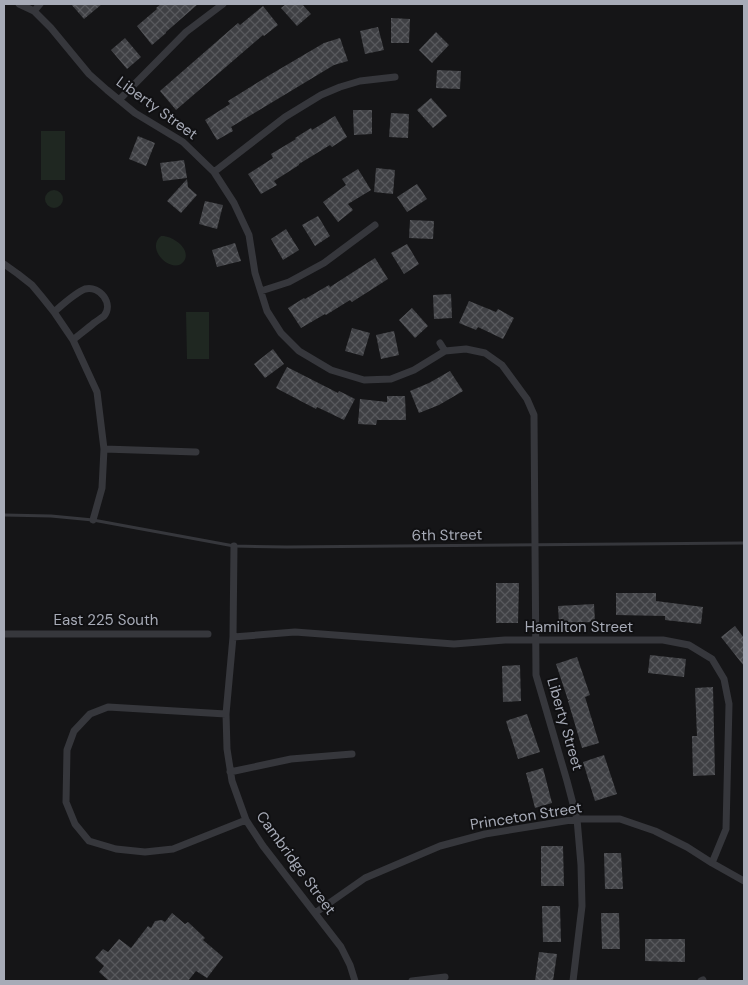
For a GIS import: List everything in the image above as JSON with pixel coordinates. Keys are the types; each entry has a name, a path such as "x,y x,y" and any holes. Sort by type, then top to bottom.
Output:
{"street":[{"name":"Liberty Street","path":"19,4 34,11 51,28 89,74 135,113 183,142 214,172 234,204 248,235 255,273 267,311 281,333 299,351 331,370 364,380 391,379 414,370 445,351 466,348 485,353 502,365 528,399 534,415 536,675 577,819 581,865 582,906 573,981"},
{"path":"34,11 40,4"},
{"path":"120,100 186,32 223,4"},
{"path":"214,172 285,117 321,96 340,87 360,81 395,77"},
{"path":"261,291 289,282 324,263 375,225"},
{"path":"4,264 32,286 54,312 73,340 97,392 104,449 102,488 93,520"},
{"path":"54,312 86,289 95,289 101,292 107,307 104,315 73,340"},
{"path":"440,343 445,351"},
{"path":"104,449 196,452"},
{"name":"Cambridge Street","path":"234,546 232,637 226,714 227,749 232,781 246,820 263,846 341,947 350,964 355,981"},
{"name":"Hamilton Street","path":"232,637 295,632 454,644 505,640 663,640 688,645 712,660 724,679 729,704 726,829 712,863"},
{"name":"East 225 South","path":"4,634 208,634"},
{"path":"226,714 108,707 90,714 74,731 67,750 66,802 75,824 89,841 116,849 145,852 173,850 246,820"},
{"path":"230,772 291,758 352,754"},
{"name":"Princeton Street","path":"314,912 364,878 440,846 485,834 577,819 620,819 655,830 744,881"},
{"path":"412,981 446,977"}],"lane":[{"path":"4,514 93,520"},
{"name":"6th Street","path":"93,520 234,546 744,543"}],"shaded area":[{"path":"41,131 65,131 65,180 41,180"},
{"path":"54,190 60,193 63,199 60,205 54,208 48,205 45,199 48,193"},
{"path":"161,236 175,240 183,248 186,256 179,265 168,263 158,254 157,242"},
{"path":"186,312 209,312 209,359 187,359"}],"building":[{"path":"71,4 102,4 84,19"},
{"path":"161,4 198,4 152,45 137,26"},
{"path":"286,4 302,4 311,14 297,26 281,8"},
{"path":"263,6 278,25 263,35 176,110 160,91 238,23 240,25"},
{"path":"391,18 410,19 409,43 391,43"},
{"path":"378,27 384,50 365,54 360,31"},
{"path":"436,32 449,45 432,63 419,50"},
{"path":"125,38 141,57 127,69 111,50"},
{"path":"340,38 348,61 334,65 231,127 233,131 217,140 205,120 230,104 228,101 268,76 324,43"},
{"path":"437,70 461,71 460,89 436,88"},
{"path":"431,98 447,116 433,128 417,110"},
{"path":"353,110 372,110 372,134 354,135"},
{"path":"391,113 409,114 408,138 389,137"},
{"path":"335,116 347,137 299,164 274,181 277,185 261,194 248,174 273,158 271,154 295,138"},
{"path":"138,136 155,143 146,166 129,159"},
{"path":"184,160 187,178 163,181 160,163"},
{"path":"376,168 395,170 393,194 374,192"},
{"path":"358,169 371,190 348,204 353,210 338,222 323,202 346,185 342,179"},
{"path":"187,179 188,187 197,195 181,213 167,201"},
{"path":"417,184 427,199 407,212 397,197"},
{"path":"205,201 223,205 217,229 199,224"},
{"path":"318,216 330,236 315,246 302,225"},
{"path":"410,220 434,221 433,239 409,238"},
{"path":"286,229 299,250 283,260 271,239"},
{"path":"235,243 241,261 217,267 212,250"},
{"path":"407,244 419,264 404,274 391,253"},
{"path":"375,258 388,279 352,302 350,300 301,328 288,308 329,285 330,287"},
{"path":"451,294 452,318 434,319 433,295"},
{"path":"469,301 496,312 498,309 514,318 503,339 478,327 476,330 459,323"},
{"path":"412,308 428,326 415,338 399,320"},
{"path":"352,328 370,333 363,356 345,351"},
{"path":"394,331 399,355 381,359 376,335"},
{"path":"273,349 284,364 265,378 254,364"},
{"path":"287,367 338,393 339,391 355,399 344,420 317,407 316,409 276,388"},
{"path":"450,371 463,391 439,405 419,413 410,391"},
{"path":"387,396 405,396 406,420 377,420 376,425 358,424 360,399 387,402"},
{"path":"496,583 519,583 518,623 496,623"},
{"path":"616,593 656,593 656,601 703,607 701,624 665,620 665,616 616,615"},
{"path":"594,604 595,622 559,623 558,606"},
{"path":"735,626 744,638 744,666 721,637"},
{"path":"650,655 686,659 684,677 648,673"},
{"path":"577,657 590,695 585,697 599,743 582,748 568,701 571,699 568,700 556,664"},
{"path":"520,665 521,701 503,702 502,666"},
{"path":"713,687 715,775 693,776 692,736 697,736 695,688"},
{"path":"527,714 540,752 518,759 506,721"},
{"path":"604,755 617,794 595,801 583,762"},
{"path":"543,768 552,803 535,808 526,773"},
{"path":"541,846 563,846 564,886 541,886"},
{"path":"604,853 621,853 623,889 605,889"},
{"path":"542,906 560,906 561,942 543,942"},
{"path":"172,913 185,924 188,922 205,938 203,940 223,957 207,978 196,971 188,981 109,981 99,972 104,966 95,958 103,949 108,952 119,939 131,948 148,926 151,928 155,921 162,920 165,922"},
{"path":"601,913 619,913 620,949 602,949"},
{"path":"645,939 685,939 685,962 645,961"},
{"path":"539,952 557,954 553,981 535,981"}]}
